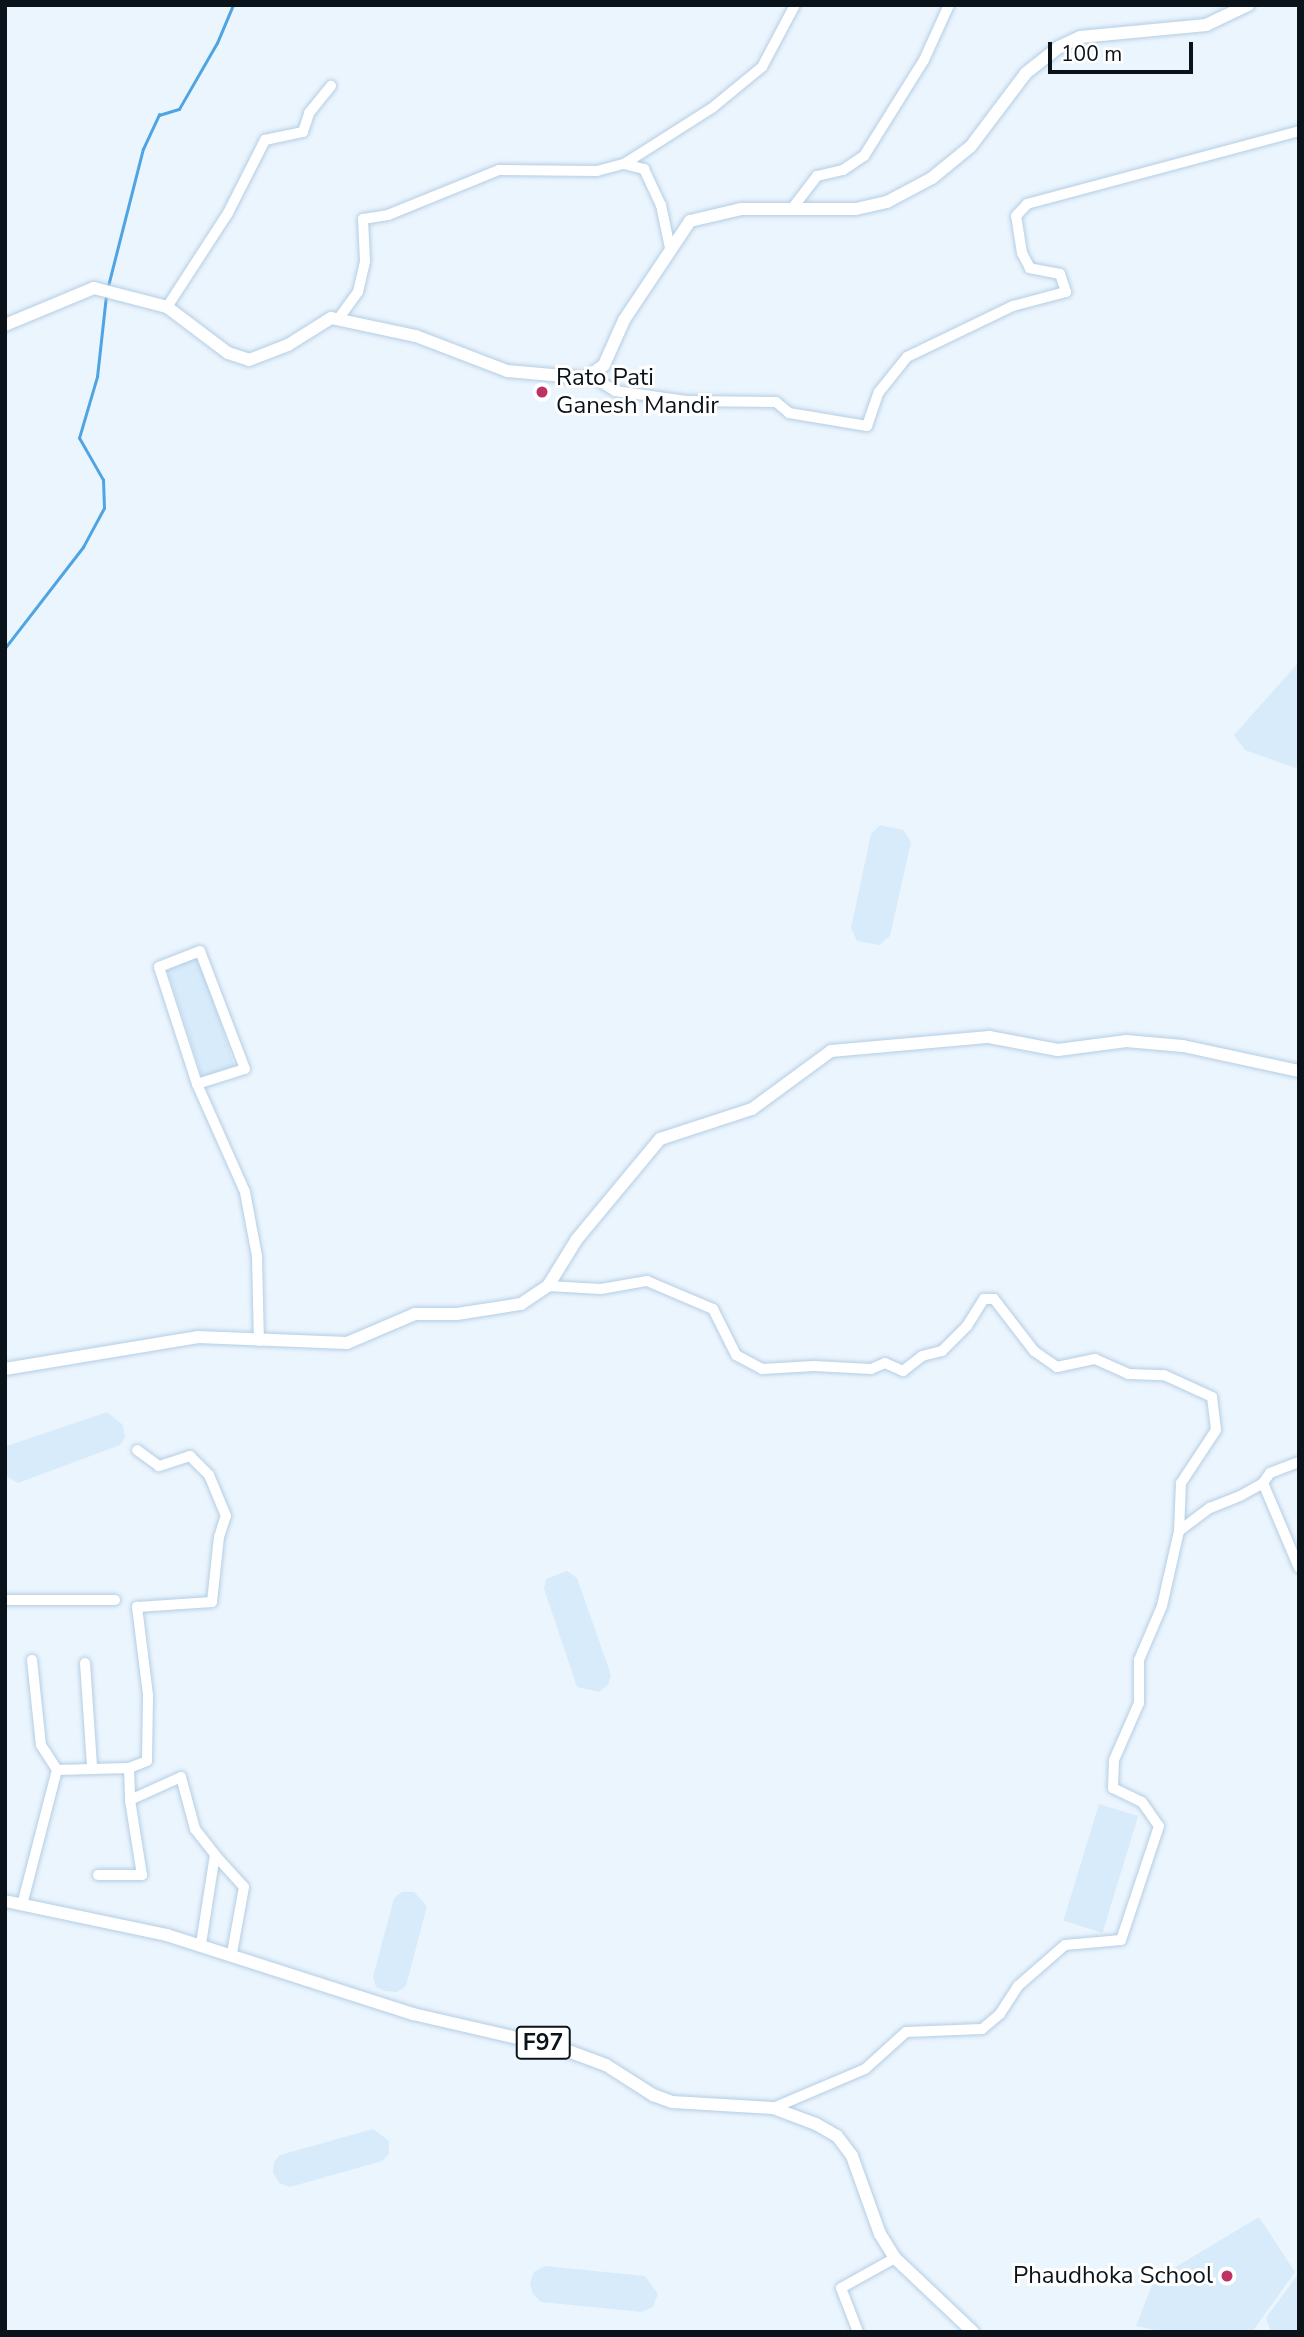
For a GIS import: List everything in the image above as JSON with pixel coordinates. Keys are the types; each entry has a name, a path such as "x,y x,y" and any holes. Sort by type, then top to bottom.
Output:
{"main road":[{"path":"5,325 94,288 167,307 228,353 249,360 288,345 327,318 339,318 416,336 507,371 591,376 604,365 617,332 670,248 697,217 741,209 865,208 910,192 971,146 1037,61 1080,37 1206,25 1248,5"},
{"path":"5,1369 198,1337 347,1343 415,1314 457,1314 521,1304 548,1286 577,1240 660,1139 752,1109 831,1051 989,1037 1058,1050 1126,1041 1183,1046 1299,1071"},
{"name":"F97","path":"5,1901 201,1944 412,2014 561,2048 606,2065 672,2102 773,2108 837,2136 852,2156 880,2234 895,2258 973,2332"}],"street":[{"path":"339,318 358,292 365,261 363,219 388,215 499,170 597,171 624,164 712,108 762,67 794,5"},
{"path":"791,210 817,176 843,170 864,156 924,60 949,5"},
{"path":"167,307 228,213 265,140 303,132 309,113 331,86"},
{"path":"591,376 615,391 686,401 776,402 789,413 867,426 879,392 907,358 1013,306 1066,292 1060,274 1030,268 1022,253 1016,216 1027,204 1299,131"},
{"path":"624,164 645,169 661,205 670,248"},
{"path":"197,1084 245,1069 200,951 159,967 197,1084 244,1192 257,1256 259,1341"},
{"path":"548,1286 601,1289 647,1281 713,1310 736,1355 762,1369 814,1366 871,1369 885,1363 903,1370 922,1356 942,1351 967,1326 984,1299 993,1298 1034,1351 1057,1367 1095,1359 1128,1374 1164,1375 1212,1397 1216,1430 1181,1483 1179,1531 1156,1628 1139,1660 1139,1703 1114,1760 1113,1788 1142,1802 1159,1826 1121,1940 1065,1945 1018,1986 1000,2014 982,2029 906,2032 865,2068 773,2108"},
{"path":"57,1770 129,1768 147,1761 150,1739 137,1607 212,1602 219,1537 226,1516 209,1475 190,1456 159,1466 137,1451"},
{"path":"1179,1531 1210,1508 1263,1483 1270,1472 1299,1462"},
{"path":"1263,1483 1299,1568"},
{"path":"5,1600 115,1600"},
{"path":"22,1905 57,1770 41,1745 32,1660"},
{"path":"85,1663 92,1767"},
{"path":"98,1875 142,1875 130,1800 129,1768"},
{"path":"130,1800 181,1777 195,1829 244,1887 232,1953"},
{"path":"201,1944 215,1855"},
{"path":"858,2332 841,2288 895,2258"}],"shaded area":[{"path":"1299,662 1299,765 1295,768 1245,750 1234,735"},
{"path":"880,825 903,830 911,842 890,936 879,945 857,941 851,928 871,834"},
{"path":"199,957 235,1066 202,1077 167,968"},
{"path":"107,1412 123,1425 125,1437 120,1445 18,1483 5,1475 7,1446"},
{"path":"567,1571 577,1578 611,1675 608,1685 599,1692 577,1687 544,1589 546,1579"},
{"path":"1099,1804 1138,1816 1103,1933 1063,1921"},
{"path":"402,1892 414,1892 427,1906 406,1986 397,1992 385,1991 376,1987 373,1977 394,1898"},
{"path":"373,2129 389,2141 389,2154 382,2161 290,2187 279,2183 273,2173 274,2162 280,2155"},
{"name":"Phaudhoka School","path":"1259,2217 1295,2272 1252,2332 1164,2332 1136,2326 1154,2280"},
{"path":"545,2266 645,2276 658,2294 653,2307 642,2312 541,2302 533,2294 530,2283 534,2272"},
{"path":"1299,2273 1299,2332 1271,2332 1266,2318"}],"waterway":[{"path":"108,286 143,149 159,115 179,109 217,43 233,5"},
{"path":"5,648 83,547 104,508 103,480 79,438 97,377 106,296"}],"place":[{"name":"Rato Pati Ganesh Mandir","path":"542,392"},
{"name":"Phaudhoka School","path":"1227,2276"}]}
